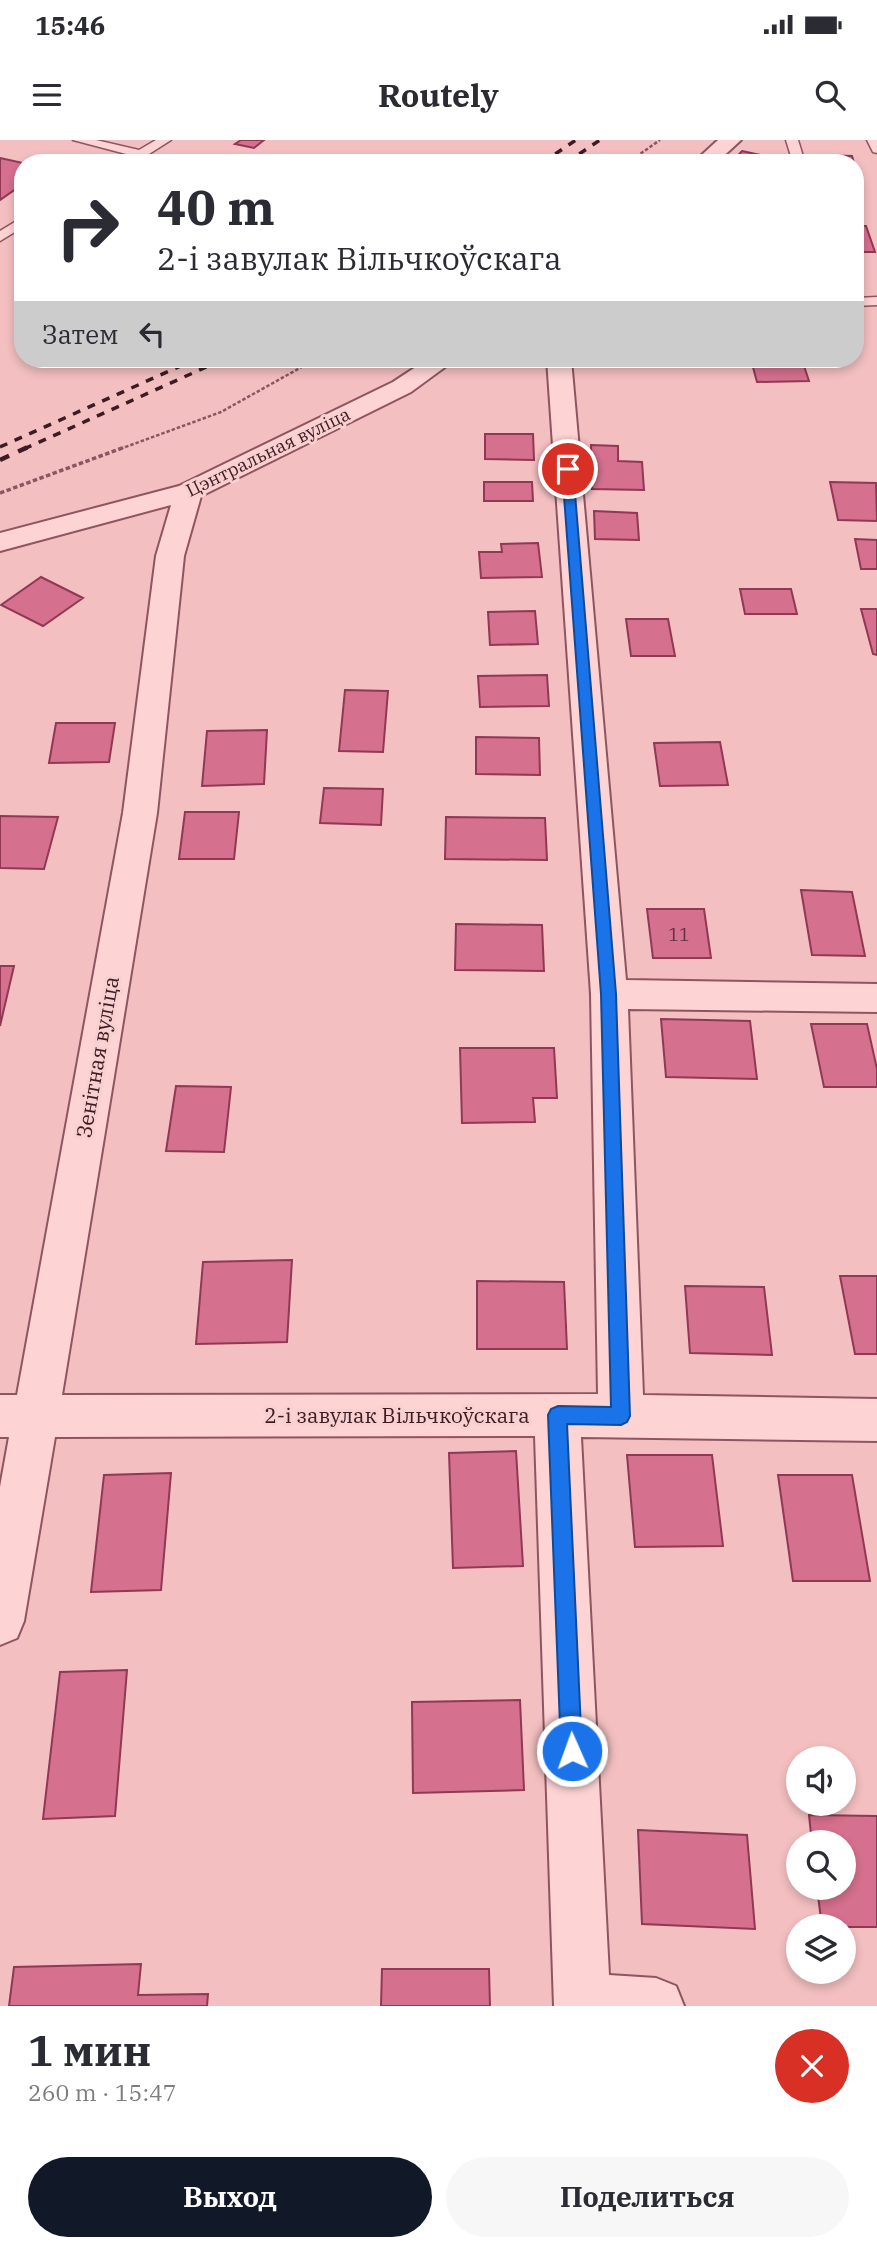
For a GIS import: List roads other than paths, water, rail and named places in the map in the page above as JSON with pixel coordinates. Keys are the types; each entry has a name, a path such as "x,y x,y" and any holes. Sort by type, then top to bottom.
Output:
{"street":[{"path":"715,154 731,140"},
{"name":"Цэнтральная вуліца","path":"0,542 189,492 401,387 430,368"},
{"path":"560,368 609,994 621,1416"},
{"name":"Зенітная вуліца","path":"0,1621 17,1416 141,813 170,556 189,492"},
{"path":"609,994 877,998"},
{"path":"558,1415 582,2004 656,2006"},
{"name":"2-і завулак Вільчкоўскага","path":"17,1416 558,1415 877,1420"}],"lane":[{"path":"79,140 142,154 165,140"},
{"path":"873,140 877,149"}],"railway":[{"path":"555,154 576,140"},
{"path":"579,154 600,140"},
{"path":"0,447 176,368"},
{"path":"24,449 204,368"},
{"path":"0,460 28,447"}]}
